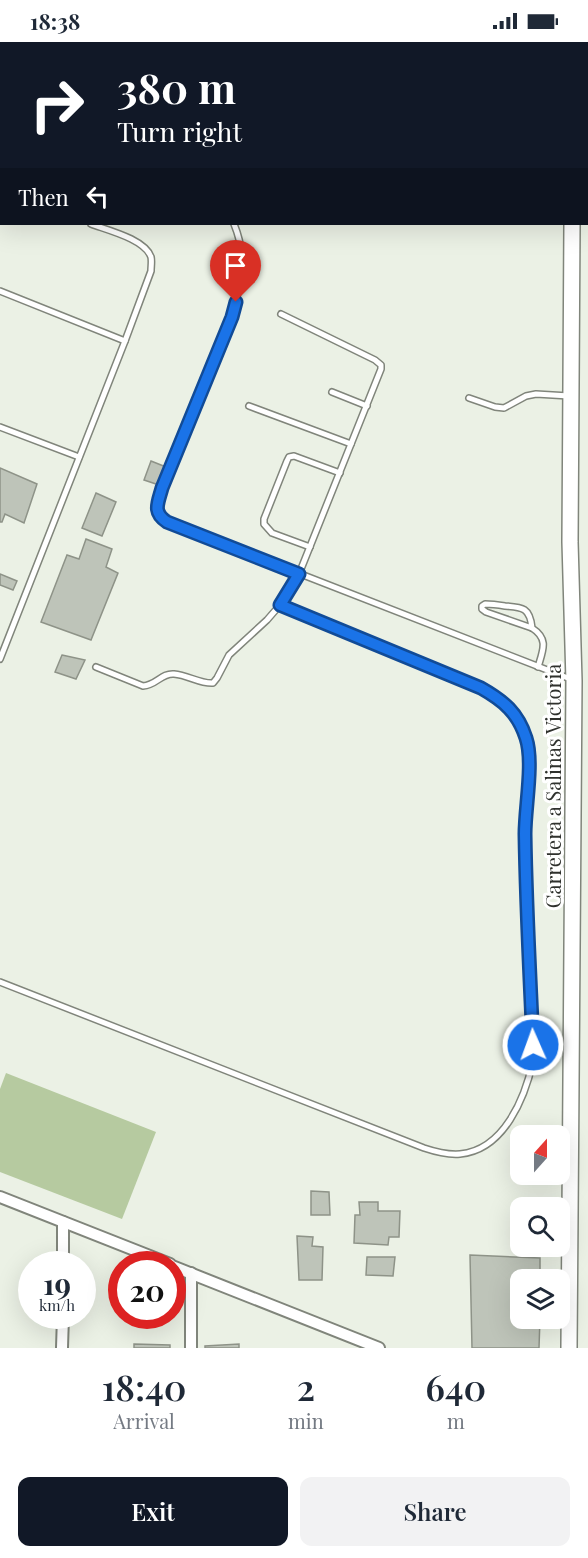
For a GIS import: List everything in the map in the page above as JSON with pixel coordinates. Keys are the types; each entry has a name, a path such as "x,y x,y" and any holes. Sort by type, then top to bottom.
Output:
{"main road":[{"name":"Carretera a Salinas Victoria","path":"570,1348 574,681 570,542 572,225"}],"street":[{"path":"0,1197 136,1251"},
{"path":"63,1222 63,1251"},
{"path":"186,1271 379,1348"},
{"path":"190,1273 191,1348"},
{"path":"62,1348 63,1329"}],"lane":[{"path":"0,659 151,271 150,255 144,247 94,225"},
{"path":"234,225 243,255 232,317 162,488 157,508 162,519 574,681"},
{"path":"0,291 125,341"},
{"path":"96,667 143,686 151,685 165,675 175,674 213,683 229,655 280,605 299,574 381,369 380,363 281,314"},
{"path":"332,392 367,406"},
{"path":"469,398 504,408 526,396 536,394 571,396"},
{"path":"249,406 351,444"},
{"path":"0,427 80,457"},
{"path":"310,547 272,533 264,524 287,461 294,456 340,473"},
{"path":"532,628 528,613 520,607 485,604 482,606 486,612 532,628 542,637 544,644 538,667"},
{"path":"0,982 442,1154 462,1154 478,1149 498,1136 510,1121 530,1076 533,1061 525,832 529,756 521,724 498,698 481,688 280,605"}],"green space":[{"path":"6,1073 156,1132 122,1219 0,1172 0,1089"}],"building":[{"path":"151,461 166,467 159,485 144,480"},
{"path":"0,468 37,484 24,523 5,514 0,522"},
{"path":"96,493 116,502 102,536 82,528"},
{"path":"86,539 112,549 106,567 118,573 91,640 41,622 67,555 79,559"},
{"path":"0,574 17,581 13,590 0,585"},
{"path":"62,655 85,660 76,679 55,672"},
{"path":"311,1191 329,1192 330,1215 311,1215"},
{"path":"359,1202 378,1202 378,1211 400,1211 399,1237 389,1237 388,1245 354,1243 355,1215 360,1215"},
{"path":"297,1236 313,1237 312,1246 323,1247 322,1280 299,1280"},
{"path":"470,1255 540,1258 540,1269 510,1269 510,1329 540,1329 539,1348 472,1348"},
{"path":"367,1257 395,1257 393,1276 366,1275"},
{"path":"134,1344 170,1345 170,1348 134,1348"},
{"path":"239,1344 239,1348 205,1348 205,1346"}],"route":[{"path":"236,302 232,317 162,488 157,511 167,522 299,574 280,605 481,688 498,698 521,724 529,756 525,832 533,1045"}]}
